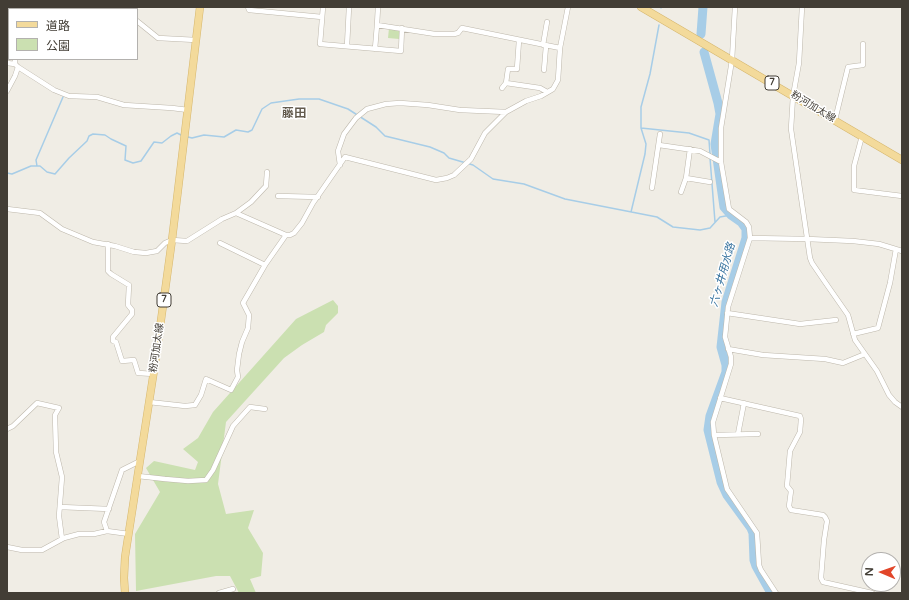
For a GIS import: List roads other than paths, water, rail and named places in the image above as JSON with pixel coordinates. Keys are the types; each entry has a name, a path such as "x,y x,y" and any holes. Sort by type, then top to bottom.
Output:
{"main road":[{"name":"粉河加太線","path":"125,593 125,557 154,374 200,7"},
{"name":"粉河加太線","path":"641,7 902,160"}],"street":[{"path":"248,7 249,10 322,17"},
{"path":"322,7 320,44 401,51 402,28"},
{"path":"347,46 349,7"},
{"path":"375,49 378,7"},
{"path":"236,213 286,235 294,234 345,157 436,180 454,175 471,159 485,133 506,112 553,89 558,80 560,48 568,7"},
{"path":"735,7 732,60 721,128 721,162 729,209 746,222 749,227 750,238 727,313 725,337 731,364 714,422 714,435 727,489 757,533 759,565 776,593"},
{"path":"802,7 791,129 812,264 848,315 855,340 877,371 890,395 902,407"},
{"path":"138,22 158,38 196,40"},
{"path":"544,70 547,22"},
{"path":"377,25 435,34 454,34 458,33 462,28 560,48"},
{"path":"502,88 506,83 508,69 517,69 519,40"},
{"path":"835,120 848,67 863,65 863,44"},
{"path":"7,63 16,63 54,90 69,96 97,96 124,105 188,110"},
{"path":"7,91 15,76 16,63"},
{"path":"506,83 540,88 547,92"},
{"path":"340,164 338,151 344,134 356,118 367,109 400,103 428,105 460,110 506,112"},
{"path":"652,188 660,134"},
{"path":"862,136 854,166 854,190 902,196"},
{"path":"659,144 707,153 721,162"},
{"path":"681,192 686,178 690,149"},
{"path":"7,209 40,213 62,229 93,242 108,244 134,252 146,253 157,251 165,242 172,240 187,241 222,219 236,213 251,202 266,186 267,172"},
{"path":"686,178 710,182"},
{"path":"278,196 318,197"},
{"path":"149,402 186,406 195,405 201,395 206,379 231,390 238,377 237,370 239,354 248,328 248,315 243,303 265,265 286,235"},
{"path":"750,238 807,239 879,244 902,251"},
{"path":"220,242 265,265"},
{"path":"108,244 108,271 129,285 128,305 132,310 132,314 113,338 113,341 116,342 122,361 134,360 138,373 154,374"},
{"path":"853,334 878,328 890,283 896,249"},
{"path":"727,313 800,324 836,320"},
{"path":"728,349 763,355 825,359 844,363 865,354"},
{"path":"720,398 800,416 800,432 790,451 787,486 791,491 789,506 791,510 823,515 827,521 821,578 823,582 872,593"},
{"path":"738,434 744,403"},
{"path":"7,429 13,426 37,404 59,408 55,415 56,452 62,478 59,516 62,539"},
{"path":"138,476 173,480 206,480 213,470 233,426 250,407 265,410"},
{"path":"714,435 758,434"},
{"path":"107,531 104,522 122,470 140,461"},
{"path":"60,507 109,509"},
{"path":"7,547 22,550 42,550 62,539 79,534 94,534 107,531 129,534"},
{"path":"219,593 233,589"}],"waterway":[{"name":"六ヶ井用水路","path":"701,34 703,7"},
{"path":"631,212 646,144 641,128 641,107 650,74 659,25"},
{"name":"六ヶ井用水路","path":"704,52 720,114 715,144 724,207 731,215 741,222 746,229 746,238 726,302 721,347 726,365 726,372 710,416 708,430 721,482 727,495 751,528 753,533 754,560 771,593"},
{"path":"37,166 36,160 63,97"},
{"path":"188,137 192,138 204,135 224,137 236,130 248,132 252,130 262,109 271,103 299,99 319,99 348,109 376,127 385,136 430,147 444,153 449,158 473,165 493,179 524,184 565,199 657,217 673,227 700,230 710,228 720,217 731,215"},
{"path":"641,128 689,133 709,140 710,154"},
{"path":"7,173 12,174 31,166 40,166 47,172 55,174 87,141 89,136 93,134 105,135 126,146 125,160 133,163 141,161 154,142 162,143 177,133 181,135"},
{"path":"710,158 715,222"}],"district":[{"name":"藤田","path":"294,114"}]}
